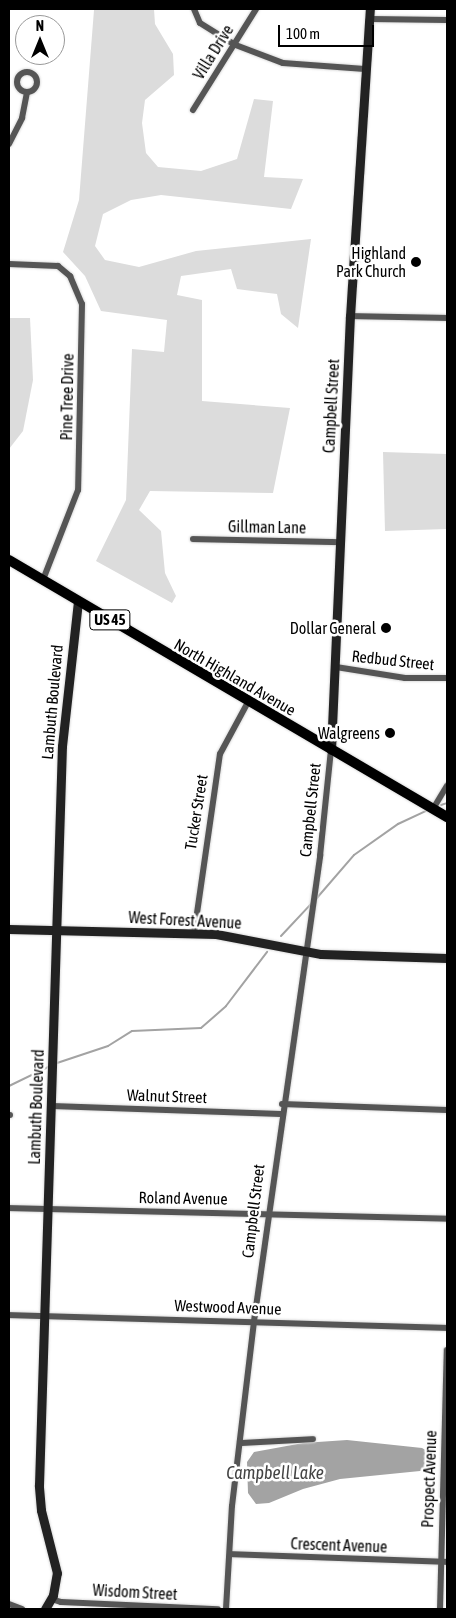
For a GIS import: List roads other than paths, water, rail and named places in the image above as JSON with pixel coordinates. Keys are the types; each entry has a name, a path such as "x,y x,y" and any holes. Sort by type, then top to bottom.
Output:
{"main road":[{"name":"Campbell Street","path":"331,750 350,316 370,9"},
{"name":"North Highland Avenue","path":"9,560 248,702 447,817"},
{"name":"Lambuth Boulevard","path":"45,1609 51,1599 57,1573 41,1510 39,1485 43,1316 54,1053 64,710 78,601"},
{"name":"West Forest Avenue","path":"9,929 234,936 305,952 447,958"}],"street":[{"path":"194,9 200,22 233,44 283,63 365,69"},
{"name":"Villa Drive","path":"193,110 256,9"},
{"path":"370,18 447,20"},
{"path":"9,144 22,118 27,93"},
{"name":"Pine Tree Drive","path":"9,264 58,266 70,276 82,304 78,490 43,580"},
{"path":"350,316 447,318"},
{"name":"Gillman Lane","path":"193,539 340,542"},
{"name":"Redbud Street","path":"336,667 405,678 447,678"},
{"name":"Tucker Street","path":"194,934 220,754 248,702"},
{"name":"Campbell Street","path":"226,1609 232,1506 254,1321 282,1104 314,896 331,750"},
{"path":"431,807 447,786"},
{"path":"282,1104 447,1110"},
{"name":"Walnut Street","path":"52,1106 281,1114"},
{"name":"Roland Avenue","path":"9,1208 268,1213 447,1219"},
{"name":"Westwood Avenue","path":"9,1315 447,1328"},
{"name":"Prospect Avenue","path":"440,1609 444,1562 447,1350"},
{"path":"240,1443 314,1439"},
{"name":"Crescent Avenue","path":"230,1554 444,1562"},
{"name":"Wisdom Street","path":"51,1599 61,1602 218,1609"},
{"path":"9,1604 22,1609"}],"water":[{"name":"Campbell Lake","path":"347,1440 422,1448 434,1455 432,1465 420,1471 340,1479 303,1489 269,1503 256,1504 248,1493 247,1462 254,1452 303,1443"}],"waterway":[{"path":"441,805 447,803"},
{"path":"316,899 354,855 398,824 426,811"},
{"path":"281,936 311,904"},
{"path":"54,1064 108,1046 132,1031 201,1028 226,1006 267,952"},
{"path":"9,1086 50,1066"}],"place":[{"name":"Highland Park Church","path":"416,262"},
{"name":"Dollar General","path":"386,628"},
{"name":"Walgreens","path":"390,733"}]}
